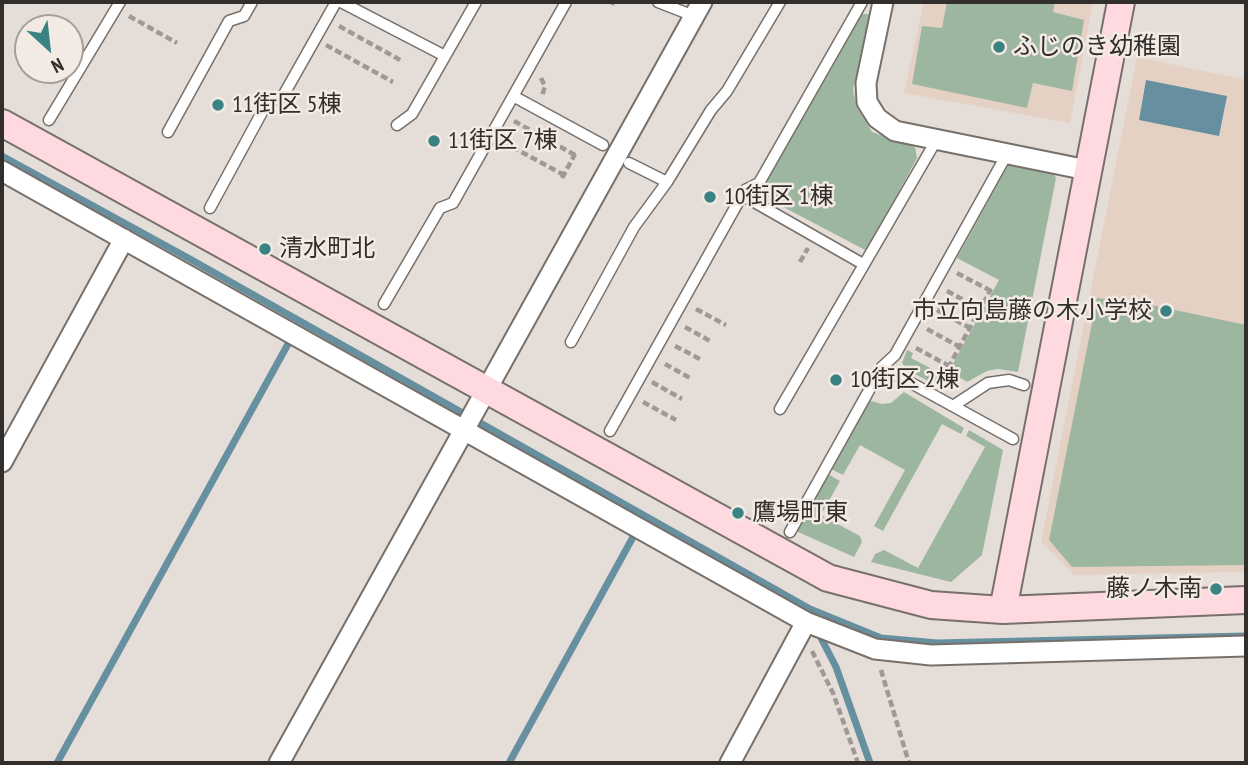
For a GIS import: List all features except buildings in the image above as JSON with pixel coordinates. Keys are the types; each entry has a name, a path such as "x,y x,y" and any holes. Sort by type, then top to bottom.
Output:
{"street":[{"path":"883,2 866,83 867,102 877,118 895,131 1087,170"},
{"path":"1003,610 1121,2"},
{"path":"279,763 698,9"},
{"path":"2,122 828,578 931,605 1003,610 1246,600"},
{"path":"2,171 294,334 469,421 804,627 875,649 931,655 1246,646"},
{"path":"2,462 124,239"},
{"path":"730,763 804,627"}],"lane":[{"path":"168,132 229,21 244,16 252,2"},
{"path":"210,208 267,103 283,96 338,2 445,57"},
{"path":"397,125 412,114 476,2"},
{"path":"384,304 440,208 453,203 566,2"},
{"path":"658,2 698,9"},
{"path":"570,342 634,227 667,182 711,110 727,91 780,2"},
{"path":"610,431 742,195 745,190 760,183 862,2"},
{"path":"49,120 118,5"},
{"path":"513,96 603,145"},
{"path":"780,409 937,139"},
{"path":"790,533 882,367 895,355 914,322 1007,154"},
{"path":"629,163 667,182"},
{"path":"742,195 863,264"},
{"path":"882,367 1013,439"},
{"path":"953,406 988,383 1009,380 1024,385"}],"path":[{"path":"118,5 177,43"},
{"path":"326,19 402,61"},
{"path":"315,38 393,82"},
{"path":"529,67 542,79 545,86 536,109"},
{"path":"503,115 575,155"},
{"path":"491,135 563,177 585,135"},
{"path":"903,341 948,367 960,347 991,290 945,266"},
{"path":"934,285 981,309"},
{"path":"682,302 726,325"},
{"path":"924,303 970,328"},
{"path":"672,320 712,342"},
{"path":"914,322 960,347"},
{"path":"662,339 702,360"},
{"path":"652,357 692,379"},
{"path":"641,376 682,399"},
{"path":"630,396 676,420"},
{"path":"804,627 833,693 858,763"},
{"path":"875,649 909,763"}],"shaded area":[{"name":"ふじのき幼稚園","path":"924,2 1093,2 1070,123 904,93"},
{"name":"市立向島藤の木小学校","path":"1137,57 1246,80 1246,572 1074,575 1041,542"}],"green space":[{"name":"ふじのき幼稚園","path":"947,2 1055,2 1053,12 1084,20 1072,91 1033,83 1027,108 912,84 922,26 942,28"},
{"path":"869,14 853,90 857,108 872,132 915,147 917,158 867,251 770,200 764,183 857,17"},
{"path":"1008,165 1054,174 1056,178 1018,372 998,369 987,371 967,382 954,374 951,380 936,385 907,370 902,363 907,350 913,353 911,358 936,371 939,367 949,371 999,280 957,258"},
{"path":"1097,298 1156,306 1246,325 1246,565 1072,567 1049,540"},
{"path":"904,392 964,428 961,434 942,424 883,531 874,526 905,470 860,445 843,475 829,468 868,400 882,404 891,403"},
{"path":"969,430 1003,450 982,555 951,582 871,562 875,554 884,550 918,568 985,447 966,436"},
{"path":"826,473 840,481 821,515 860,536 862,542 854,557 796,531"}],"water":[{"path":"1146,80 1227,96 1219,136 1139,120"}],"waterway":[{"path":"2,156 810,609 881,638 937,643 1246,636"},
{"path":"57,763 293,335"},
{"path":"509,763 638,528"},
{"path":"821,638 836,667 870,763"}],"place":[{"name":"ふじのき幼稚園","path":"999,47"},
{"name":"11街区 5棟","path":"218,105"},
{"name":"11街区 7棟","path":"434,141"},
{"name":"10街区 1棟","path":"710,197"},
{"name":"清水町北","path":"265,249"},
{"name":"市立向島藤の木小学校","path":"1166,311"},
{"name":"10街区 2棟","path":"836,380"},
{"name":"鷹場町東","path":"738,513"},
{"name":"藤ノ木南","path":"1216,589"}]}
